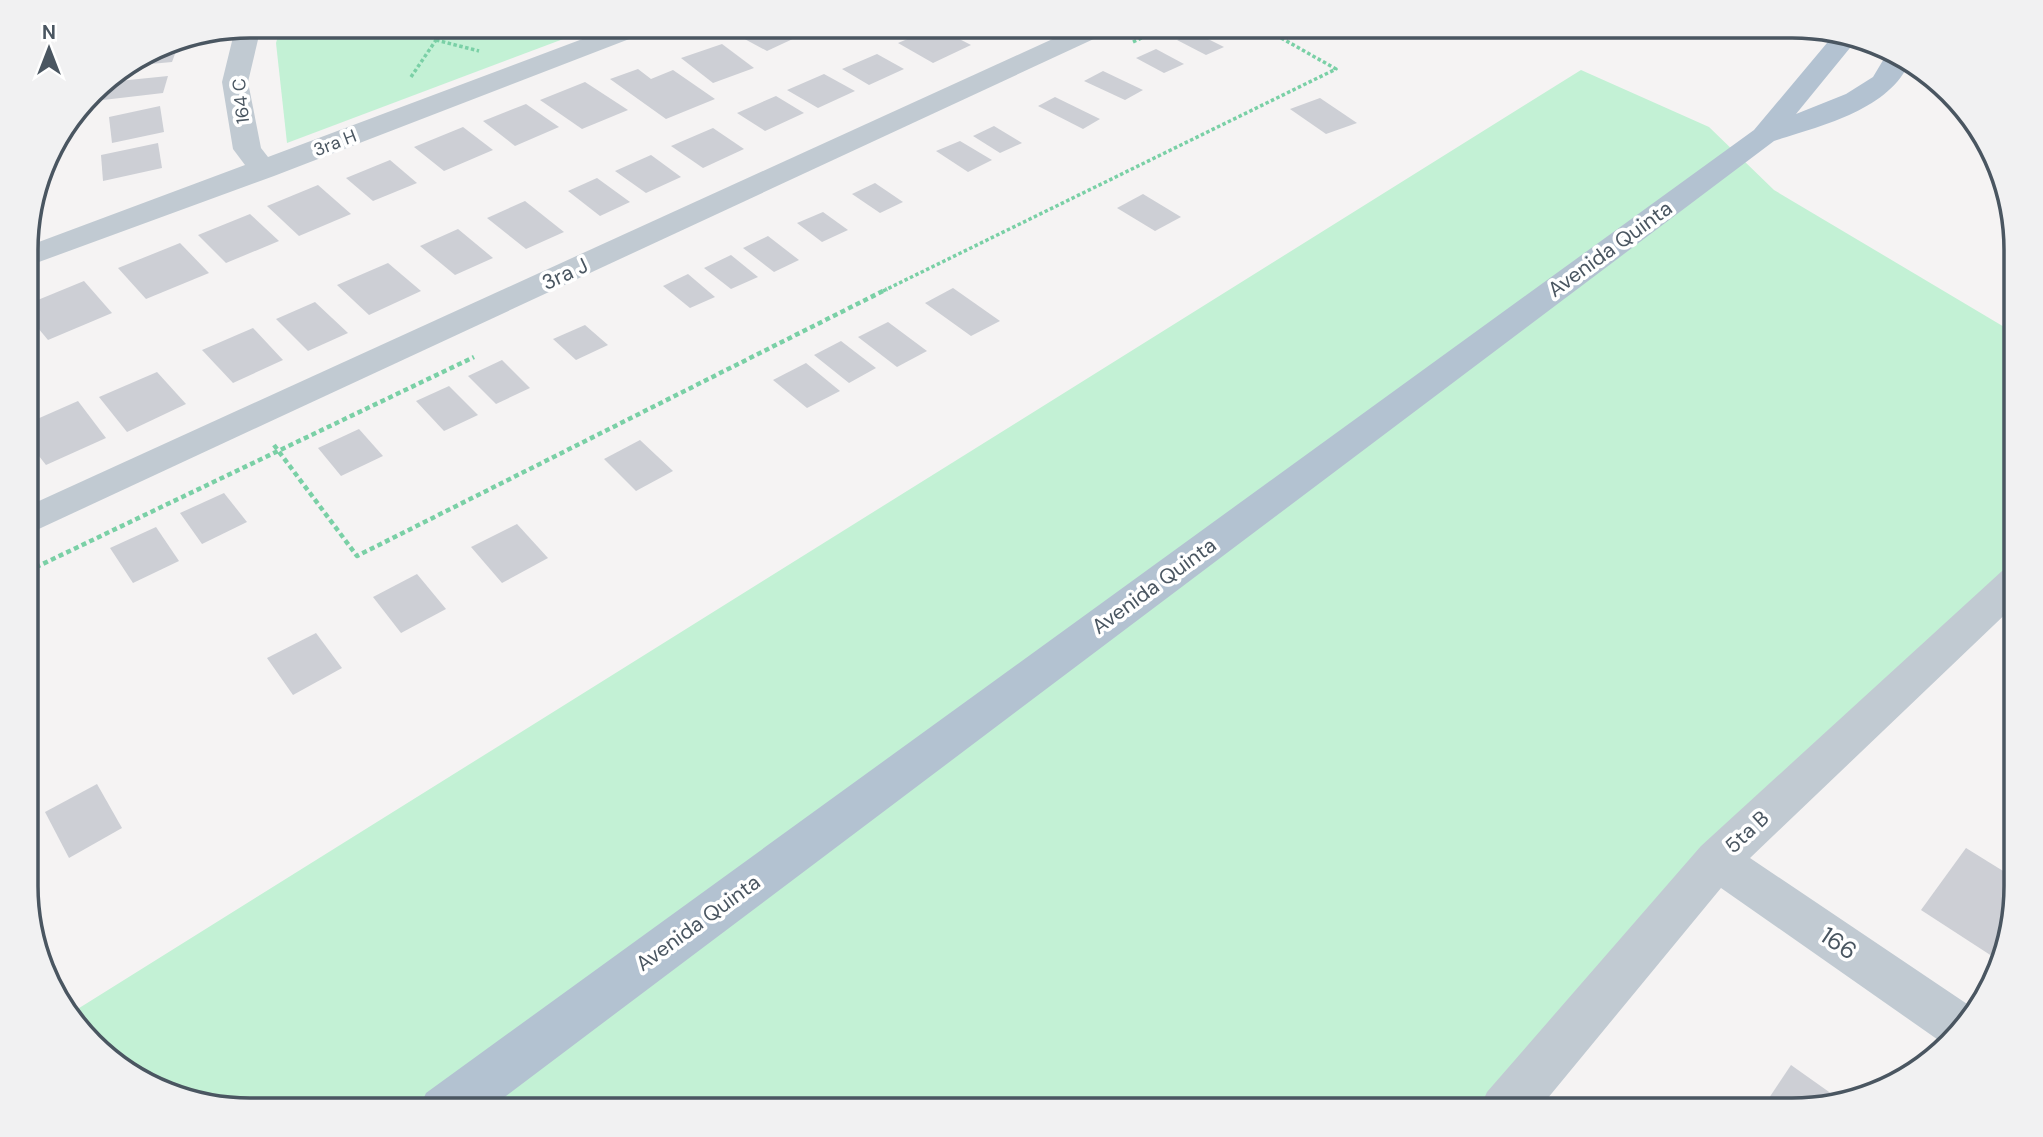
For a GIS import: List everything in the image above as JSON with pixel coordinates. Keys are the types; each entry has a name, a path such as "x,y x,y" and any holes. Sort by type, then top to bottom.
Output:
{"main road":[{"name":"Avenida Quinta","path":"462,1098 1764,136 1839,44"},
{"path":"1764,136 1840,106 1883,82 1899,67"}],"street":[{"name":"3ra J","path":"38,516 1075,38"},
{"name":"164 C","path":"245,39 235,82 247,149 264,170"},
{"name":"3ra H","path":"38,253 608,39"},
{"name":"5ta B","path":"1515,1098 1717,860 2004,592"},
{"name":"166","path":"1717,860 1954,1023"}],"path":[{"path":"253,417 357,556 712,375 1336,69 1283,38"}],"green space":[{"path":"277,39 564,39 287,143"},
{"path":"1581,70 1709,127 1774,190 2004,327 2004,591 1717,860 1515,1098 223,1097 169,1082 144,1070 121,1055 78,1009"}],"building":[{"path":"1207,38 1224,47 1206,55 1177,40"},
{"path":"744,39 793,39 767,51"},
{"path":"909,39 958,39 971,45 933,63 898,43"},
{"path":"722,44 754,68 713,83 681,58"},
{"path":"1156,49 1184,64 1164,73 1136,58"},
{"path":"176,52 172,62 150,64"},
{"path":"877,54 904,69 869,85 842,69"},
{"path":"638,69 651,79 673,70 715,99 666,119 610,79"},
{"path":"1103,71 1143,90 1125,100 1084,81"},
{"path":"824,74 855,91 818,108 787,90"},
{"path":"168,76 163,93 103,100 125,80"},
{"path":"585,82 628,110 582,129 540,100"},
{"path":"776,96 804,113 765,131 737,113"},
{"path":"1055,97 1100,119 1083,129 1038,106"},
{"path":"1320,98 1357,123 1326,134 1290,109"},
{"path":"526,104 559,127 515,146 483,121"},
{"path":"160,106 164,132 112,143 109,117"},
{"path":"994,126 1022,143 1000,153 973,136"},
{"path":"463,127 493,150 444,171 414,147"},
{"path":"713,128 744,149 703,168 671,146"},
{"path":"960,141 992,160 968,172 936,151"},
{"path":"158,143 162,168 103,181 101,155"},
{"path":"651,155 681,177 646,193 615,171"},
{"path":"390,160 417,183 373,201 346,178"},
{"path":"597,178 630,202 600,216 568,191"},
{"path":"875,183 903,202 880,213 852,194"},
{"path":"318,185 351,214 299,236 267,206"},
{"path":"1143,194 1181,217 1155,231 1117,208"},
{"path":"525,201 564,232 526,249 487,218"},
{"path":"823,212 848,230 822,242 797,223"},
{"path":"250,214 279,241 226,263 198,235"},
{"path":"458,229 493,258 455,275 420,246"},
{"path":"768,236 799,260 774,272 743,248"},
{"path":"180,243 209,273 146,299 118,268"},
{"path":"731,255 758,277 731,289 704,268"},
{"path":"388,263 421,291 369,315 337,285"},
{"path":"688,274 715,297 690,308 663,286"},
{"path":"84,281 112,313 48,340 38,328 38,300"},
{"path":"953,288 1000,321 971,336 925,303"},
{"path":"315,302 348,333 308,351 276,319"},
{"path":"888,322 927,351 897,367 858,337"},
{"path":"585,325 608,345 576,360 553,339"},
{"path":"253,328 283,360 233,383 202,350"},
{"path":"841,341 876,368 849,383 814,355"},
{"path":"502,360 530,388 496,404 468,376"},
{"path":"806,363 840,391 807,408 773,380"},
{"path":"157,372 186,404 127,432 99,397"},
{"path":"449,386 478,415 444,431 416,401"},
{"path":"78,401 106,438 46,465 38,455 38,419"},
{"path":"359,429 383,456 341,476 318,448"},
{"path":"640,440 673,471 636,491 604,459"},
{"path":"224,493 247,522 202,544 180,513"},
{"path":"517,524 548,558 502,583 471,547"},
{"path":"156,527 179,561 133,583 110,548"},
{"path":"417,574 446,609 401,633 373,597"},
{"path":"316,633 342,668 293,695 267,658"},
{"path":"97,784 122,828 69,858 45,812"},
{"path":"1966,848 2004,872 2003,914 1992,956 1921,910"},
{"path":"1791,1065 1832,1094 1806,1098 1769,1098"}]}
